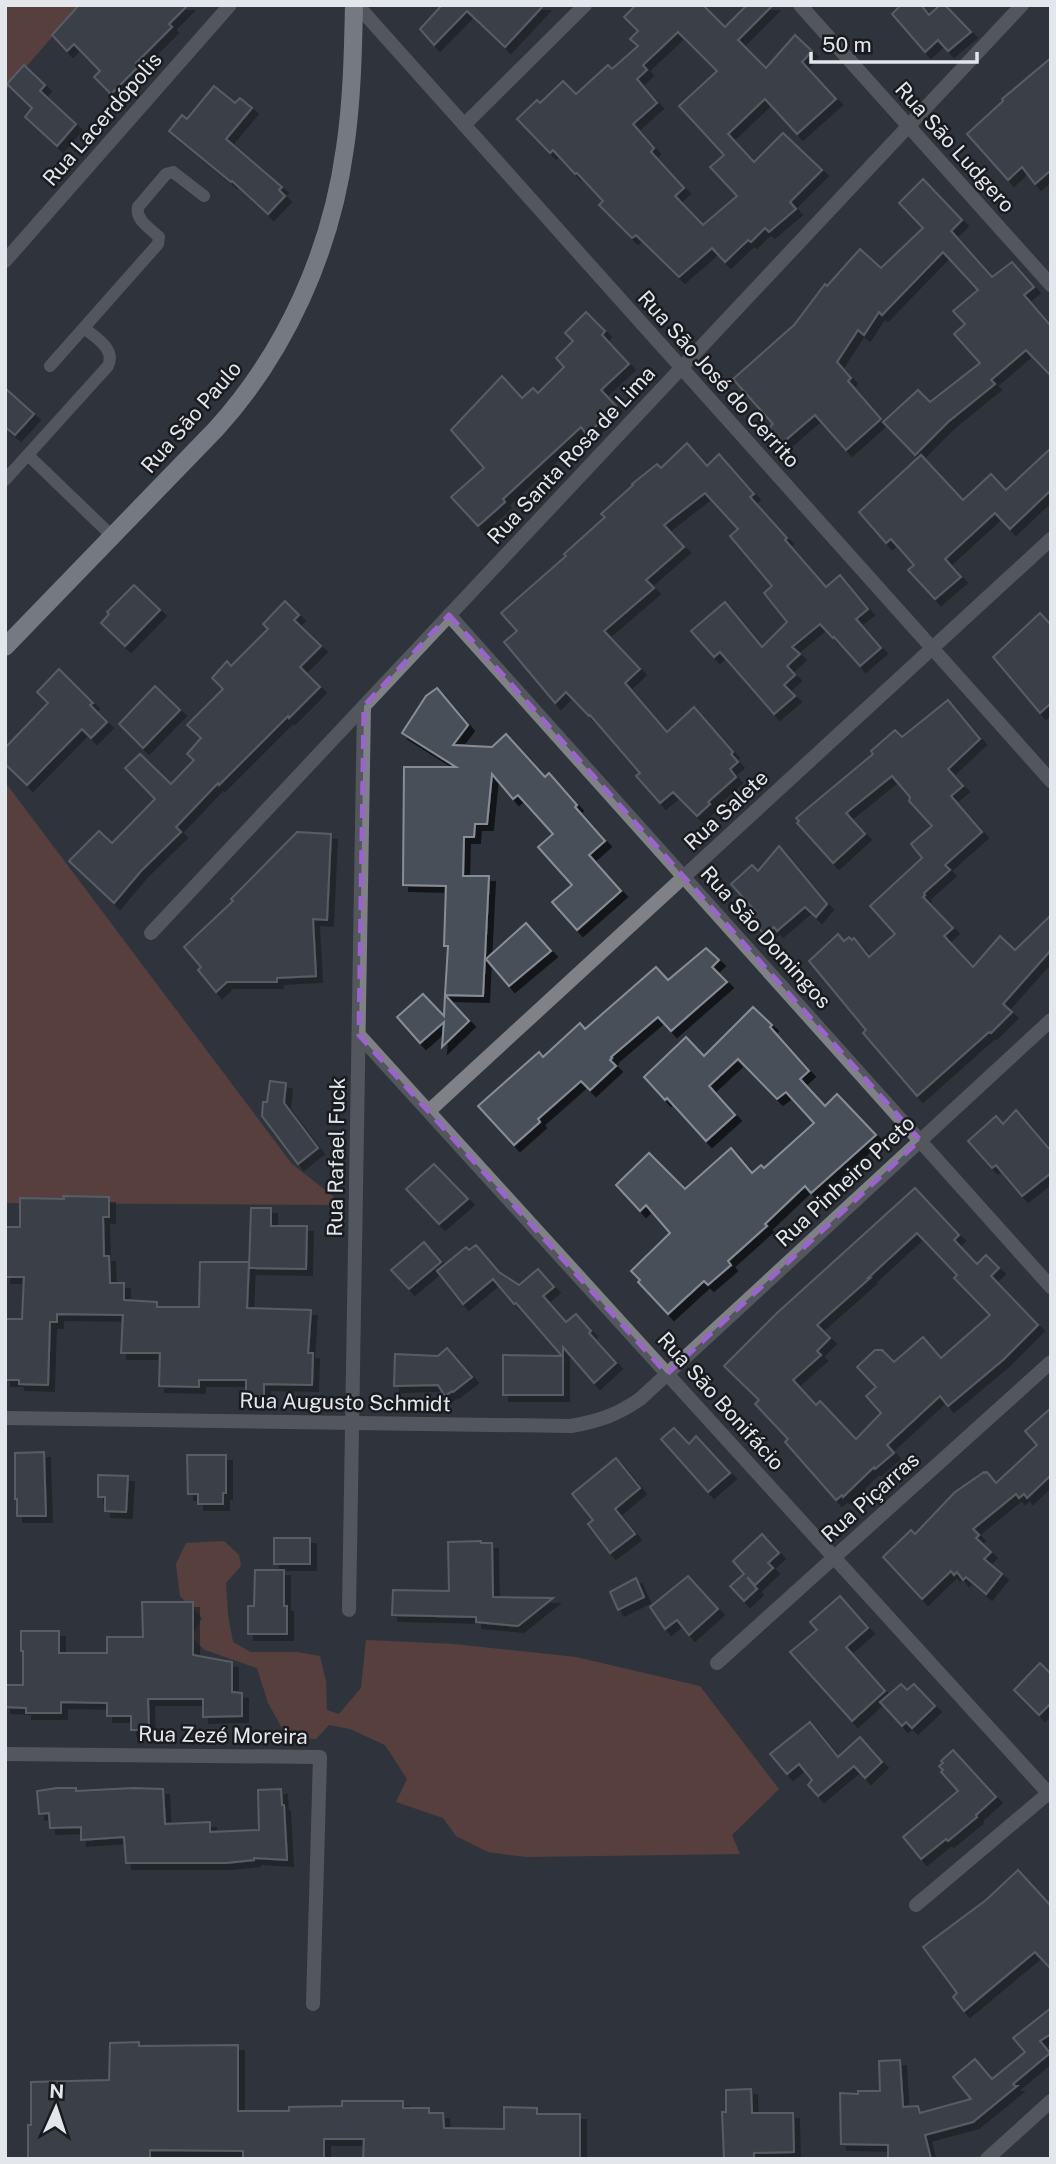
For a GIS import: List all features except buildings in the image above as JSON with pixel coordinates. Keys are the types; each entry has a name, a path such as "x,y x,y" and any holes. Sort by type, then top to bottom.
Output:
{"main road":[{"name":"Rua São Paulo","path":"5,647 233,409 272,356 320,252 338,187 348,118 355,5"}],"street":[{"name":"Rua Lacerdópolis","path":"5,261 230,5"},
{"name":"Rua São José do Cerrito","path":"355,5 1051,781"},
{"path":"464,125 585,5"},
{"name":"Rua São Ludgero","path":"800,5 1051,285"},
{"name":"Rua Santa Rosa de Lima","path":"151,933 1022,5"},
{"name":"Rua Salete","path":"429,1111 1051,539"},
{"name":"Rua São Domingos","path":"449,615 1051,1287"},
{"name":"Rua Rafael Fuck","path":"349,1610 364,706"},
{"name":"Rua Pinheiro Preto","path":"667,1374 1051,1020"},
{"name":"Rua São Bonifácio","path":"359,1035 1050,1793"},
{"name":"Rua Piçarras","path":"717,1663 1051,1362"},
{"name":"Rua Augusto Schmidt","path":"5,1418 571,1426 596,1422 621,1412 667,1374"},
{"name":"Rua Zezé Moreira","path":"5,1754 320,1757 313,2004"},
{"path":"916,1905 1050,1793"},
{"path":"987,2159 1051,2101"}],"lane":[{"path":"50,366 158,244 159,237 137,212 138,207 166,174 173,172 204,196"},
{"path":"5,480 108,366 112,358 110,351 84,328"},
{"path":"28,454 113,537"}],"highlighted area":[{"path":"449,615 920,1140 667,1374 359,1035 364,706"}],"shaded area":[{"path":"5,5 80,5 5,91"},
{"path":"5,782 292,1164 334,1197 329,1205 5,1203"},
{"path":"224,1541 239,1555 241,1566 226,1583 233,1642 251,1652 297,1652 320,1656 326,1681 327,1710 339,1714 361,1688 366,1640 454,1644 576,1657 700,1686 779,1789 732,1835 740,1854 526,1857 488,1852 456,1836 443,1818 396,1802 407,1779 385,1745 350,1729 329,1725 316,1739 287,1737 268,1703 257,1668 205,1650 191,1637 202,1618 180,1596 176,1564 186,1543"}]}
